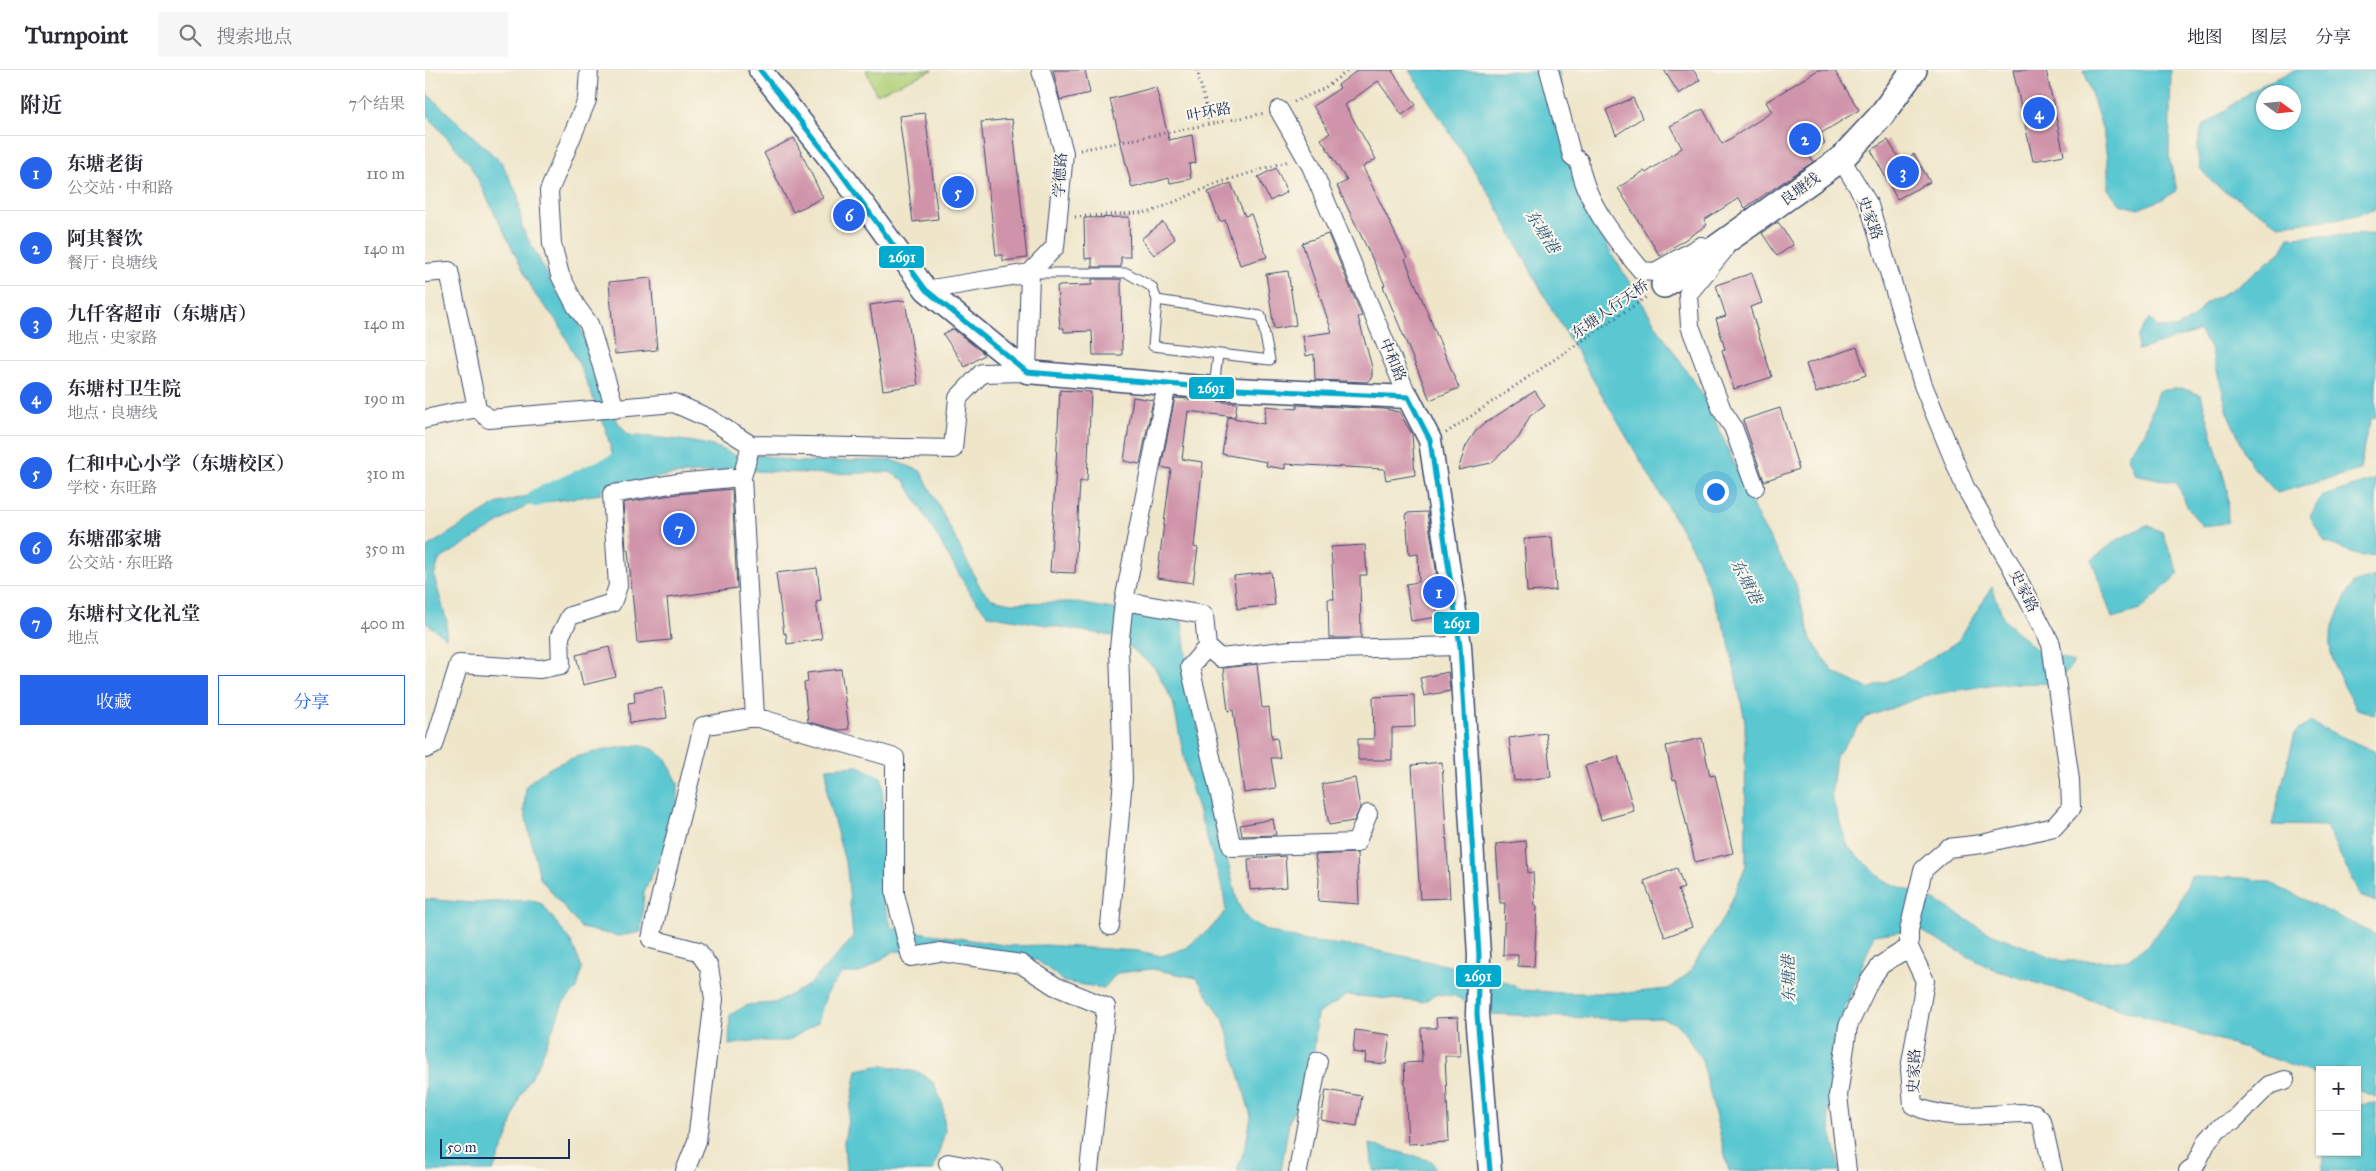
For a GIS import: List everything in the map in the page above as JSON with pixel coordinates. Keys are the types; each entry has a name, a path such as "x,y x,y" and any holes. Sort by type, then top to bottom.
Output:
{"main road":[{"name":"良塘线","path":"1664,285 1841,159 1880,116 1914,70"}],"street":[{"path":"589,70 587,100 549,191 552,244 560,275 576,306 589,324 615,409"},
{"path":"760,70 834,164 926,290 1027,372"},
{"name":"学德路","path":"1030,272 1055,247 1064,153 1041,70"},
{"path":"1549,70 1572,156 1579,161 1582,178 1606,224 1642,271 1655,272 1702,246 1733,237"},
{"name":"中和路","path":"1279,110 1305,156 1408,397 1430,440 1460,646 1479,955 1477,1014 1489,1171"},
{"name":"史家路","path":"1841,159 1869,205 1923,385 1965,487 2010,564 2051,644 2070,780 2071,808 2054,827 1982,844 1949,848 1923,870 1909,930 1909,947 1925,981 1911,1069 1913,1105 1963,1117 2014,1112 2033,1113 2042,1121 2053,1171"},
{"path":"1733,237 1688,294 1690,326 1722,410 1733,427 1755,487"},
{"path":"425,273 449,271 477,408 489,419 674,404 708,418 746,461 755,717"},
{"path":"926,290 1030,272 1027,372"},
{"path":"425,749 434,745 459,664 540,669 561,665 560,636 570,616 612,603 618,586 612,494 677,483 746,461 953,449 958,398 982,373 1027,372 1214,388 1408,397"},
{"path":"1110,926 1123,779 1119,648 1124,601 1167,384"},
{"path":"425,419 477,408"},
{"path":"1124,601 1204,615 1207,647 1220,658 1291,650 1460,646"},
{"path":"1207,647 1190,667 1232,847 1356,843 1368,814"},
{"path":"685,1171 697,1140 705,1088 714,999 709,967 698,951 651,939 663,883 703,726 755,717 895,758 895,894 911,957 940,952 1021,964 1055,986 1106,1007 1089,1171"},
{"path":"1847,1171 1838,1096 1848,1026 1870,980 1881,965 1909,947"},
{"path":"1298,1171 1318,1061"},
{"path":"2189,1171 2195,1166 2208,1140 2219,1128 2234,1120 2269,1086 2285,1080"},
{"path":"948,1164 993,1171"}],"lane":[{"path":"1030,272 1127,272 1152,287 1157,300 1153,346 1270,360 1261,316 1157,300"},
{"path":"1214,388 1218,354"}],"path":[{"path":"1197,70 1210,123"},
{"name":"叶环路","path":"1064,153 1279,110 1323,89 1349,70"},
{"path":"1057,218 1151,212 1218,183 1305,156"},
{"name":"东塘人行天桥","path":"1430,440 1447,432 1664,285"}],"green space":[{"path":"866,70 933,70 876,94"}],"water":[{"name":"东塘港","path":"1409,70 1559,72 1573,165 1610,251 1659,330 1706,400 1759,520 1795,582 1811,639 1833,672 1869,689 1909,672 1958,641 1992,587 2004,620 2037,650 2074,662 2057,683 1995,684 1924,696 1865,718 1836,756 1831,796 1848,847 1884,881 1935,900 1985,931 2062,961 2125,961 2148,945 2177,908 2191,877 2244,878 2268,882 2376,935 2376,1097 2361,1091 2361,1066 2316,1066 2316,1075 2229,1043 1992,969 1917,929 1874,935 1835,1034 1828,1117 1840,1171 1729,1171 1702,1060 1679,1025 1661,1018 1615,1019 1490,1014 1455,996 1436,994 1423,1002 1348,995 1317,1014 1313,1064 1289,1122 1281,1171 1237,1171 1246,1145 1251,1116 1224,1021 1197,978 1152,969 1117,973 1104,988 1065,982 1037,960 894,951 860,973 842,973 827,992 818,1022 788,1041 752,1041 729,1045 730,1015 747,1005 775,1003 809,985 853,938 847,869 827,796 827,768 859,766 882,778 885,860 882,897 892,928 1010,946 1045,945 1138,951 1162,956 1186,948 1211,928 1226,911 1223,890 1188,777 1173,702 1155,668 1118,637 988,615 971,595 905,481 890,472 829,474 757,471 733,467 716,472 670,475 602,488 601,494 527,505 439,560 434,576 447,622 446,638 425,622 425,548 496,504 590,480 610,470 614,461 605,427 580,366 558,322 536,296 470,164 425,113 425,92 502,163 518,196 522,228 559,296 578,319 610,412 628,435 699,443 714,446 735,456 760,455 797,462 892,460 921,471 980,587 992,599 1011,603 1072,602 1182,621 1198,728 1213,798 1238,904 1248,920 1268,931 1306,941 1359,947 1489,974 1523,990 1561,993 1625,993 1668,989 1689,973 1727,912 1746,865 1745,721 1728,638 1697,557 1550,306 1492,198"},
{"path":"2084,70 2171,70 2169,158 2177,190 2161,200 2138,209 2120,204 2108,189 2108,165 2103,131"},
{"path":"2297,70 2354,73 2358,70 2376,70 2376,209 2345,218 2279,225 2214,184 2200,168 2197,149 2202,127 2256,88 2256,130 2301,130 2301,85 2260,85"},
{"path":"2376,234 2376,418 2371,419 2360,470 2277,493 2251,465 2229,416 2211,348 2199,331 2138,350 2138,337 2149,318 2158,328 2176,328 2196,316 2205,303 2231,290 2281,252 2289,237"},
{"path":"2181,388 2201,395 2227,489 2228,523 2202,526 2188,508 2177,483 2135,474 2127,455 2145,433 2158,391"},
{"path":"2376,479 2376,555 2362,556 2325,542 2310,517 2321,497"},
{"path":"2147,525 2162,532 2179,574 2140,610 2112,618 2092,560 2117,540"},
{"path":"2376,576 2376,715 2357,709 2337,670 2331,654 2330,638 2342,605 2353,583"},
{"path":"2309,722 2376,752 2376,902 2360,896 2326,826 2272,825 2295,733"},
{"path":"639,745 653,749 666,759 678,783 678,813 672,841 658,862 644,892 641,932 618,936 581,928 540,878 524,810 526,786 538,776 564,761 594,752"},
{"path":"425,899 472,903 530,900 542,904 572,943 582,968 577,989 563,1003 539,1063 519,1098 508,1136 493,1171 425,1171"},
{"path":"883,1065 920,1073 934,1083 943,1106 945,1132 933,1171 846,1171 844,1142 857,1070"},
{"path":"2376,1103 2376,1171 2322,1171 2324,1156 2361,1156 2361,1105"},
{"path":"1370,1144 1432,1161 1436,1171 1373,1171"}],"building":[{"path":"1053,70 1085,70 1090,93 1060,100"},
{"path":"1358,70 1394,70 1392,71 1416,105 1402,115 1378,81 1345,105 1376,159 1363,167 1407,258 1405,259 1459,388 1430,400 1383,286 1385,285 1337,186 1347,181 1321,139 1330,133 1313,106 1340,88 1338,85"},
{"path":"1664,70 1693,70 1700,80 1679,94"},
{"path":"1818,70 1834,70 1859,110 1820,134 1825,143 1808,154 1813,162 1745,208 1739,198 1704,220 1707,225 1660,256 1618,188 1644,171 1646,173 1682,148 1670,126 1703,109 1722,144 1772,112 1766,102"},
{"path":"2013,70 2046,70 2064,155 2033,161"},
{"path":"1156,87 1169,140 1192,135 1196,163 1189,164 1191,179 1170,183 1169,178 1132,188 1110,99"},
{"path":"1633,98 1642,118 1616,135 1606,110"},
{"path":"925,113 938,219 913,222 899,116"},
{"path":"1012,119 1027,258 1003,261 1003,255 996,255 981,122"},
{"path":"794,138 823,198 793,212 764,153"},
{"path":"1888,140 1901,162 1914,154 1930,182 1897,199 1871,150"},
{"path":"1276,168 1287,192 1270,201 1258,177"},
{"path":"1231,183 1245,216 1251,214 1267,257 1240,265 1225,220 1220,222 1208,192"},
{"path":"1129,217 1130,257 1121,257 1121,267 1092,267 1092,258 1085,259 1084,218"},
{"path":"1163,222 1175,239 1154,255 1141,239"},
{"path":"1778,222 1793,245 1777,256 1762,233"},
{"path":"1328,234 1362,316 1358,317 1372,367 1372,377 1367,382 1315,380 1314,354 1306,356 1303,336 1332,332 1302,243"},
{"path":"1288,271 1296,325 1274,329 1266,274"},
{"path":"1752,273 1762,303 1750,307 1772,377 1734,389 1722,350 1725,349 1716,319 1726,316 1716,285"},
{"path":"651,278 657,350 615,354 609,282"},
{"path":"1092,279 1121,279 1122,355 1093,355 1092,331 1064,332 1064,328 1060,328 1057,286 1092,285"},
{"path":"905,300 918,385 883,390 870,305"},
{"path":"953,329 984,355 965,367 943,334"},
{"path":"1857,347 1866,375 1816,393 1806,364"},
{"path":"1060,390 1091,392 1087,481 1080,481 1075,573 1050,572"},
{"path":"1535,391 1545,406 1530,416 1519,437 1491,463 1458,470 1466,446 1475,432 1485,423"},
{"path":"1133,397 1153,400 1140,464 1124,461"},
{"path":"1175,398 1237,403 1235,417 1188,411 1182,459 1203,462 1194,547 1198,548 1193,583 1157,578 1171,469 1161,467"},
{"path":"1297,405 1384,409 1399,412 1412,434 1415,475 1386,480 1384,469 1285,464 1285,469 1266,466 1267,462 1222,454 1228,417 1264,424 1266,406 1297,409"},
{"path":"1780,408 1799,469 1764,481 1743,420"},
{"path":"732,489 737,588 667,598 671,640 637,643 628,550 626,550 623,503 678,494"},
{"path":"1427,512 1436,569 1436,578 1432,578 1438,617 1411,621 1406,584 1419,582 1418,554 1409,555 1406,513"},
{"path":"1552,537 1556,590 1527,592 1524,539"},
{"path":"1365,545 1367,575 1360,575 1361,638 1329,638 1328,599 1334,599 1331,547"},
{"path":"817,568 821,601 816,602 822,639 787,644 776,573"},
{"path":"1271,572 1275,605 1237,609 1234,576"},
{"path":"609,647 616,677 583,685 576,655"},
{"path":"1257,664 1262,708 1269,707 1272,738 1277,737 1280,758 1271,758 1276,788 1244,793 1233,710 1228,711 1223,668"},
{"path":"841,669 849,729 839,730 808,722 804,683 808,682 807,673"},
{"path":"1448,672 1450,691 1424,696 1420,678"},
{"path":"663,687 667,718 630,723 628,703 635,702 634,692"},
{"path":"1414,695 1415,727 1392,728 1392,760 1358,760 1358,739 1374,739 1373,697"},
{"path":"1546,733 1551,777 1514,781 1509,738"},
{"path":"1702,738 1710,776 1715,775 1733,853 1695,862 1676,779 1673,780 1666,746"},
{"path":"1618,756 1634,811 1601,820 1585,766"},
{"path":"1442,762 1450,898 1420,899 1412,765"},
{"path":"1355,778 1360,808 1354,821 1329,825 1322,784"},
{"path":"1273,819 1276,835 1242,836 1240,825"},
{"path":"1526,841 1528,873 1533,872 1535,906 1537,906 1534,967 1518,966 1518,955 1503,955 1505,903 1500,903 1496,844"},
{"path":"1357,853 1359,904 1318,901 1319,879 1315,855"},
{"path":"1285,856 1287,887 1250,890 1248,859"},
{"path":"1677,868 1684,888 1678,890 1692,927 1665,937 1644,881"},
{"path":"1458,1017 1460,1056 1445,1056 1449,1142 1408,1144 1404,1063 1422,1062 1421,1028 1437,1028 1436,1018"},
{"path":"1355,1030 1390,1035 1386,1064 1365,1062 1366,1054 1353,1052"},
{"path":"1326,1090 1362,1096 1357,1126 1321,1120"}],"waterway":[{"path":"536,498 633,455"}],"transit line":[{"name":"2691","path":"760,70 834,164 926,290 1027,372 1214,388 1408,397"},
{"name":"2691","path":"1408,397 1430,440 1460,646 1479,955 1477,1014 1490,1171"}],"place":[{"name":"东塘村卫生院","path":"2039,113"},
{"name":"阿其餐饮","path":"1805,139"},
{"name":"九仟客超市（东塘店）","path":"1903,172"},
{"name":"仁和中心小学（东塘校区）","path":"958,192"},
{"name":"东塘邵家塘","path":"849,215"},
{"name":"东塘村文化礼堂","path":"679,529"},
{"name":"东塘老街","path":"1439,592"}]}
